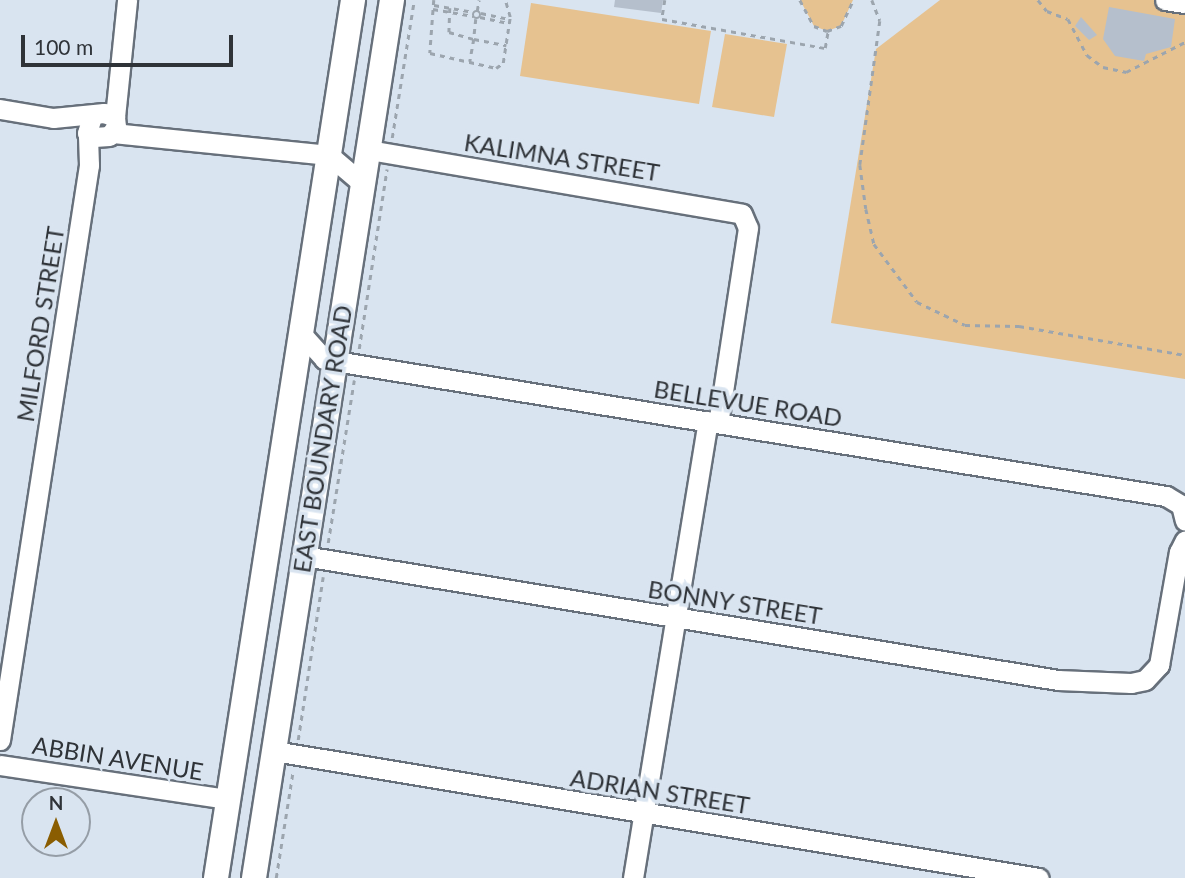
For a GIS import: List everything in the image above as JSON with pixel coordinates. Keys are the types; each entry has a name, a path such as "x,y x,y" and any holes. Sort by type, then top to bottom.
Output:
{"main road":[{"name":"EAST BOUNDARY ROAD","path":"216,878 353,0"},
{"name":"EAST BOUNDARY ROAD","path":"254,878 285,753 289,654 314,558 345,363 363,184 380,151 393,0"},
{"path":"251,648 289,654"}],"street":[{"name":"MILFORD STREET","path":"0,740 89,165 114,89 127,0"},
{"path":"1165,0 1185,3"},
{"path":"0,109 328,161 363,184"},
{"name":"KALIMNA STREET","path":"380,151 725,209 745,217 748,233 713,422"},
{"name":"BELLEVUE ROAD","path":"300,332 324,359 1166,496 1181,505 1185,521"},
{"path":"633,878 674,617 713,422"},
{"name":"BONNY STREET","path":"314,558 1058,680 1138,683 1156,671 1179,551 1185,540"},
{"name":"ADRIAN STREET","path":"285,753 1039,878"},
{"name":"ABBIN AVENUE","path":"0,765 228,799"}],"path":[{"path":"276,878 285,753 314,558 380,151 414,0"},
{"path":"434,0 430,53 496,68 503,63 510,21 505,0"},
{"path":"470,64 479,0"},
{"path":"665,0 662,19 825,48 828,31"},
{"path":"800,0 814,26 828,31 841,26 853,0"},
{"path":"873,0 880,21 860,165 866,209 874,244 917,302 965,325 1019,326 1185,355"},
{"path":"1038,0 1047,10 1068,19 1087,55 1103,67 1126,72 1185,42"},
{"path":"433,7 510,21"},
{"path":"450,10 450,32 506,44"}],"shaded area":[{"path":"800,0 853,0 841,26 827,31 814,26"},
{"path":"940,0 1185,0 1185,379 831,323 876,49"},
{"path":"531,3 711,31 699,104 520,76"},
{"path":"725,34 787,44 774,117 712,107"}],"building":[{"path":"615,0 663,0 661,13 614,7"},
{"path":"1109,7 1175,19 1171,47 1146,54 1144,61 1115,56 1103,39"},
{"path":"1081,17 1097,35 1089,40 1075,26"}]}
